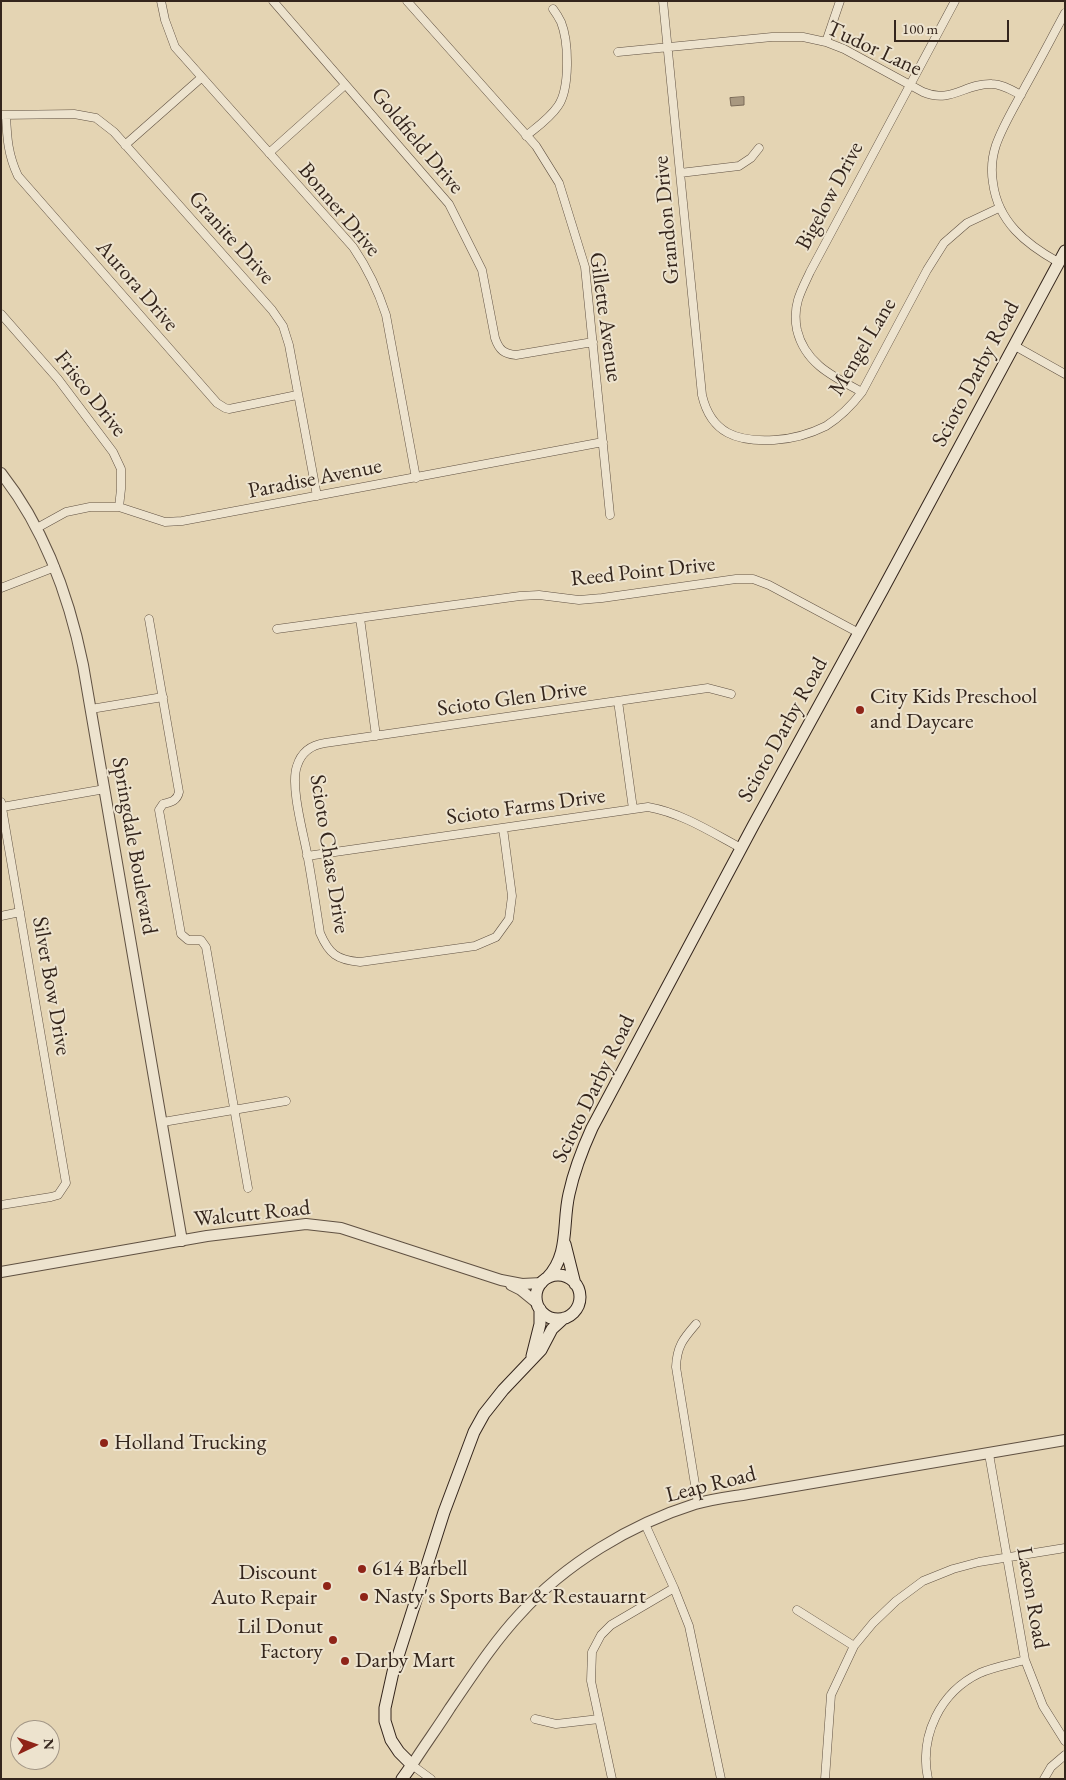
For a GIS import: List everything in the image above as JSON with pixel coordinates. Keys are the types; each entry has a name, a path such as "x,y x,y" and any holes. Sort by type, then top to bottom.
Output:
{"main road":[{"name":"Scioto Darby Road","path":"544,1281 556,1268 561,1257 569,1194 581,1152 741,848 1065,251"},
{"name":"Scioto Darby Road","path":"564,1238 575,1284"},
{"path":"402,1779 412,1765 399,1752 391,1740 385,1721 386,1698 444,1512 474,1432 484,1414 540,1350 552,1329 575,1311 580,1298 575,1284 569,1279 562,1276 554,1276 544,1281 538,1290 540,1324 530,1360"},
{"path":"538,1306 550,1318 564,1318"}],"street":[{"name":"Bonner Drive","path":"162,1 164,20 175,47 353,247 367,267 386,315 416,478"},
{"name":"Goldfield Drive","path":"273,1 449,204 482,270 498,347 506,354 516,355 593,342"},
{"name":"Gillette Avenue","path":"407,1 536,146 559,183 585,267 610,515"},
{"name":"Grandon Drive","path":"663,1 702,395 709,415 722,429"},
{"path":"826,42 840,1"},
{"name":"Bigelow Drive","path":"862,392 828,374 809,357 799,336 795,312 810,272 955,1"},
{"path":"526,136 558,106 564,95 567,69 564,35 561,22 553,9"},
{"path":"1058,262 1042,253 1014,230 999,208 992,175 995,146 1065,12"},
{"name":"Tudor Lane","path":"618,52 790,36 826,42 923,92 937,97 990,84 1006,87 1020,95"},
{"path":"125,145 202,78"},
{"path":"269,153 345,85"},
{"name":"Granite Drive","path":"4,115 74,114 96,118 114,132 272,310 283,326 289,345 316,496"},
{"name":"Aurora Drive","path":"4,115 11,161 18,176 217,403 225,408 234,408 297,396"},
{"path":"680,172 739,166 751,158 759,148"},
{"name":"Mengel Lane","path":"722,429 741,439 753,441 796,437 826,426 840,416 854,403 862,392 927,270 944,243 967,223 999,208"},
{"name":"Frisco Drive","path":"1,314 58,379 113,452 121,470 118,508"},
{"path":"1015,346 1065,374"},
{"name":"Paradise Avenue","path":"37,528 66,512 90,507 118,508 165,522 182,521 603,442"},
{"name":"Springdale Boulevard","path":"1,473 37,528 55,567 72,618 91,709 182,1241"},
{"path":"1,588 55,567"},
{"name":"Reed Point Drive","path":"277,630 520,596 539,595 579,600 736,579 753,579 769,585 859,633"},
{"path":"360,618 376,736"},
{"path":"149,619 179,792 178,797 174,801 163,804 159,810 181,934 188,940 201,940 206,946 248,1188"},
{"name":"Scioto Glen Drive","path":"302,756 312,747 319,744 708,688 731,694"},
{"path":"91,709 163,697"},
{"path":"618,701 633,809"},
{"name":"Scioto Chase Drive","path":"302,756 295,775 297,801 320,933 326,946 334,956 346,961 360,962 475,946 496,937 509,919 512,896 503,828"},
{"path":"2,804 105,789"},
{"name":"Silver Bow Drive","path":"1,1205 58,1195 66,1183 2,804"},
{"name":"Scioto Farms Drive","path":"307,856 648,807 681,816 741,848"},
{"path":"1,916 20,912"},
{"path":"162,1122 286,1101"},
{"name":"Walcutt Road","path":"1,1272 182,1241 298,1225 324,1225 348,1230 501,1280 522,1284 544,1281"},
{"name":"Walcutt Road","path":"501,1280 520,1290 538,1306"},
{"path":"696,1324 680,1346 677,1353 676,1367 698,1504"},
{"name":"Leap Road","path":"412,1765 478,1666 520,1614 539,1595 580,1561 601,1547 645,1524 698,1504 1065,1440"},
{"name":"Lacon Road","path":"989,1454 1025,1660 1043,1706 1065,1741"},
{"path":"645,1524 689,1626 721,1779"},
{"path":"825,1779 831,1694 854,1646 872,1623 896,1601 923,1581 953,1569 1065,1548"},
{"path":"612,1779 591,1681 592,1652 601,1635 611,1624 674,1588"},
{"path":"797,1610 854,1646"},
{"path":"928,1779 926,1746 933,1720 952,1692 980,1673 1025,1660"},
{"path":"535,1719 556,1724 599,1719"},
{"path":"1044,1779 1051,1767 1065,1755"},
{"path":"412,1765 431,1779"}],"shaded area":[{"path":"744,97 744,105 731,106 730,98"}],"place":[{"name":"City Kids Preschool and Daycare","path":"860,710"},
{"name":"Holland Trucking","path":"104,1443"},
{"name":"614 Barbell","path":"362,1569"},
{"name":"Discount Auto Repair","path":"327,1586"},
{"name":"Nasty's Sports Bar & Restauarnt","path":"364,1597"},
{"name":"Lil Donut Factory","path":"333,1640"},
{"name":"Darby Mart","path":"345,1661"}]}
